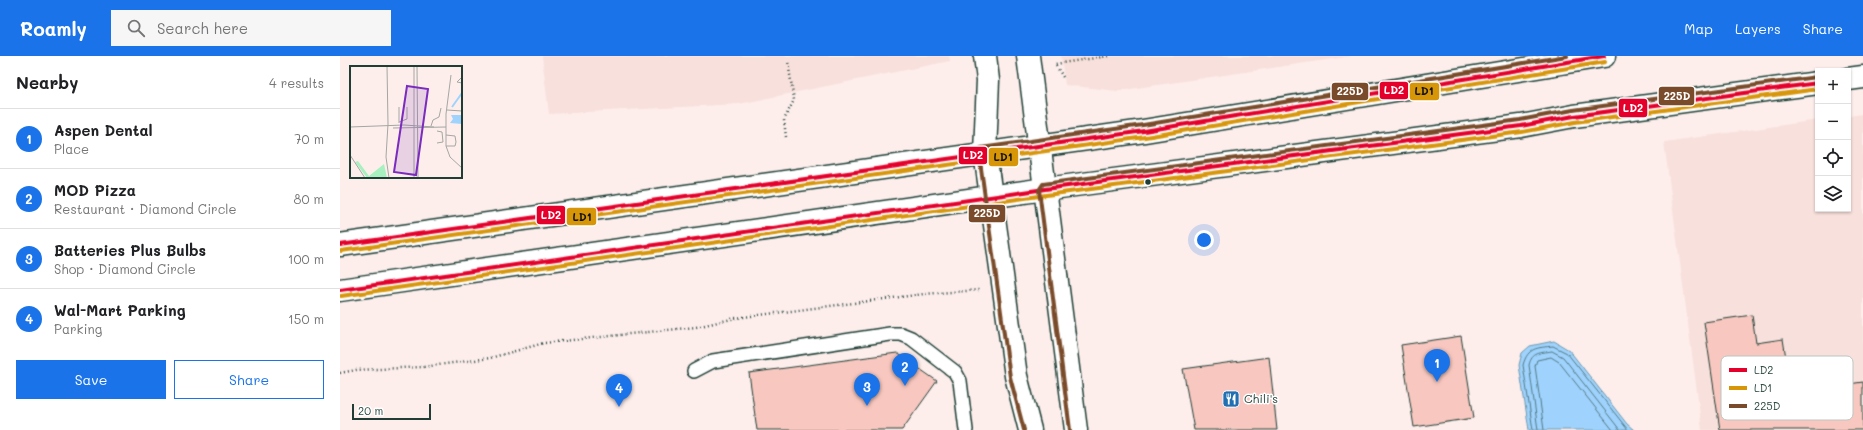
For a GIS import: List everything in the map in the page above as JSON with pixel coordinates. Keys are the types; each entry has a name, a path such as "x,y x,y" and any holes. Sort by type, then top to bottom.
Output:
{"main road":[{"path":"985,56 988,80 985,153 1016,376 1030,430"},
{"path":"1028,56 1076,430"},
{"path":"340,245 1152,130 1604,56"},
{"path":"1851,79 1863,77"},
{"path":"340,290 991,196 1521,126 1574,116 1815,83"}],"lane":[{"path":"694,371 713,361 890,334 902,334 911,338 955,372 960,381 966,430"}],"path":[{"path":"1063,77 1054,64 1110,56"},
{"path":"786,137 784,120 794,100 788,62"},
{"path":"340,373 356,370 423,367 490,358 544,343 689,328 736,318 908,296 982,290"}],"shaded area":[{"path":"542,56 949,56 950,61 739,104 549,114"},
{"path":"1061,56 1353,56 1117,91 1065,85"},
{"path":"1863,114 1863,430 1702,430 1664,142 1815,120 1815,212 1851,212 1851,116"}],"water":[{"path":"1554,341 1569,350 1627,424 1634,430 1529,430 1519,365 1522,353 1530,346"}],"building":[{"path":"1752,315 1756,343 1783,339 1786,356 1721,356 1721,420 1853,420 1853,383 1863,382 1863,430 1720,430 1704,322"},
{"path":"1461,336 1474,418 1414,427 1401,345"},
{"path":"897,353 937,381 902,430 757,430 749,373"},
{"name":"Chili's","path":"1269,357 1277,430 1194,430 1183,369"}],"transit line":[{"name":"225D","path":"1024,430 1010,377 979,154 981,148 1143,125 1567,56"},
{"name":"LD2","path":"340,245 1144,131 1604,56"},
{"name":"LD1","path":"341,251 1145,137 1605,62"},
{"name":"225D","path":"1070,430 1039,190 1043,184 1520,120 1573,110 1815,77"},
{"name":"LD2","path":"340,290 1045,189 1521,126 1574,116 1815,83"},
{"name":"LD1","path":"341,296 1046,195 1522,132 1575,122 1815,89"}],"place":[{"name":"Aspen Dental","path":"1437,382"},
{"name":"MOD Pizza","path":"905,386"},
{"name":"Chili's","path":"1231,399"},
{"name":"Batteries Plus Bulbs","path":"867,406"},
{"name":"Wal-Mart Parking","path":"619,407"}]}
